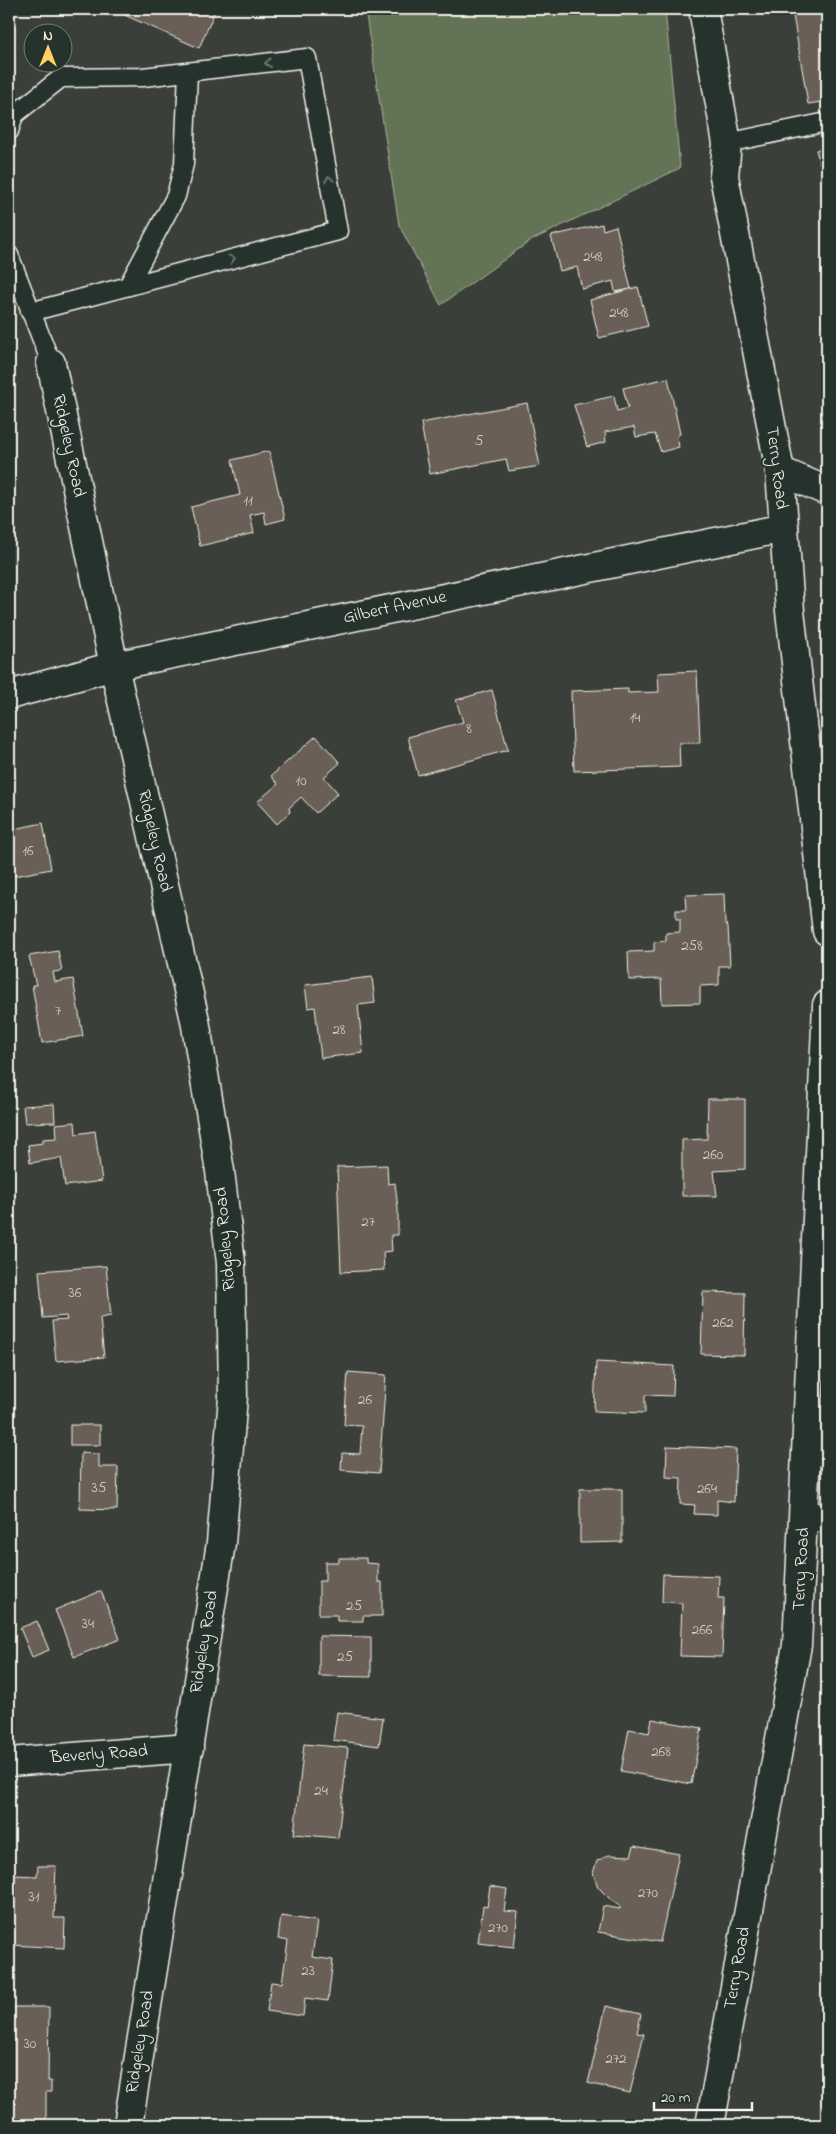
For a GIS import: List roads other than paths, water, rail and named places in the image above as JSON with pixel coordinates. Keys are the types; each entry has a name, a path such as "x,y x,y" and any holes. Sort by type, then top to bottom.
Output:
{"street":[{"name":"Terry Road","path":"703,9 727,143 724,176 780,472 790,611 827,931"},
{"name":"Ridgeley Road","path":"51,363 114,666 195,1020 220,1171 231,1263 233,1396 222,1533 128,2125"},
{"path":"780,472 827,491"},
{"name":"Gilbert Avenue","path":"9,695 114,666 784,528"},
{"name":"Terry Road","path":"710,2125 797,1645 816,1517 827,1005"},
{"name":"Beverly Road","path":"9,1762 189,1748"}],"lane":[{"path":"9,131 14,115 61,78 143,77 307,58 338,231 30,312"},
{"path":"128,286 176,196 184,164 188,72"},
{"path":"727,143 827,122"},
{"path":"9,255 51,363"}]}
